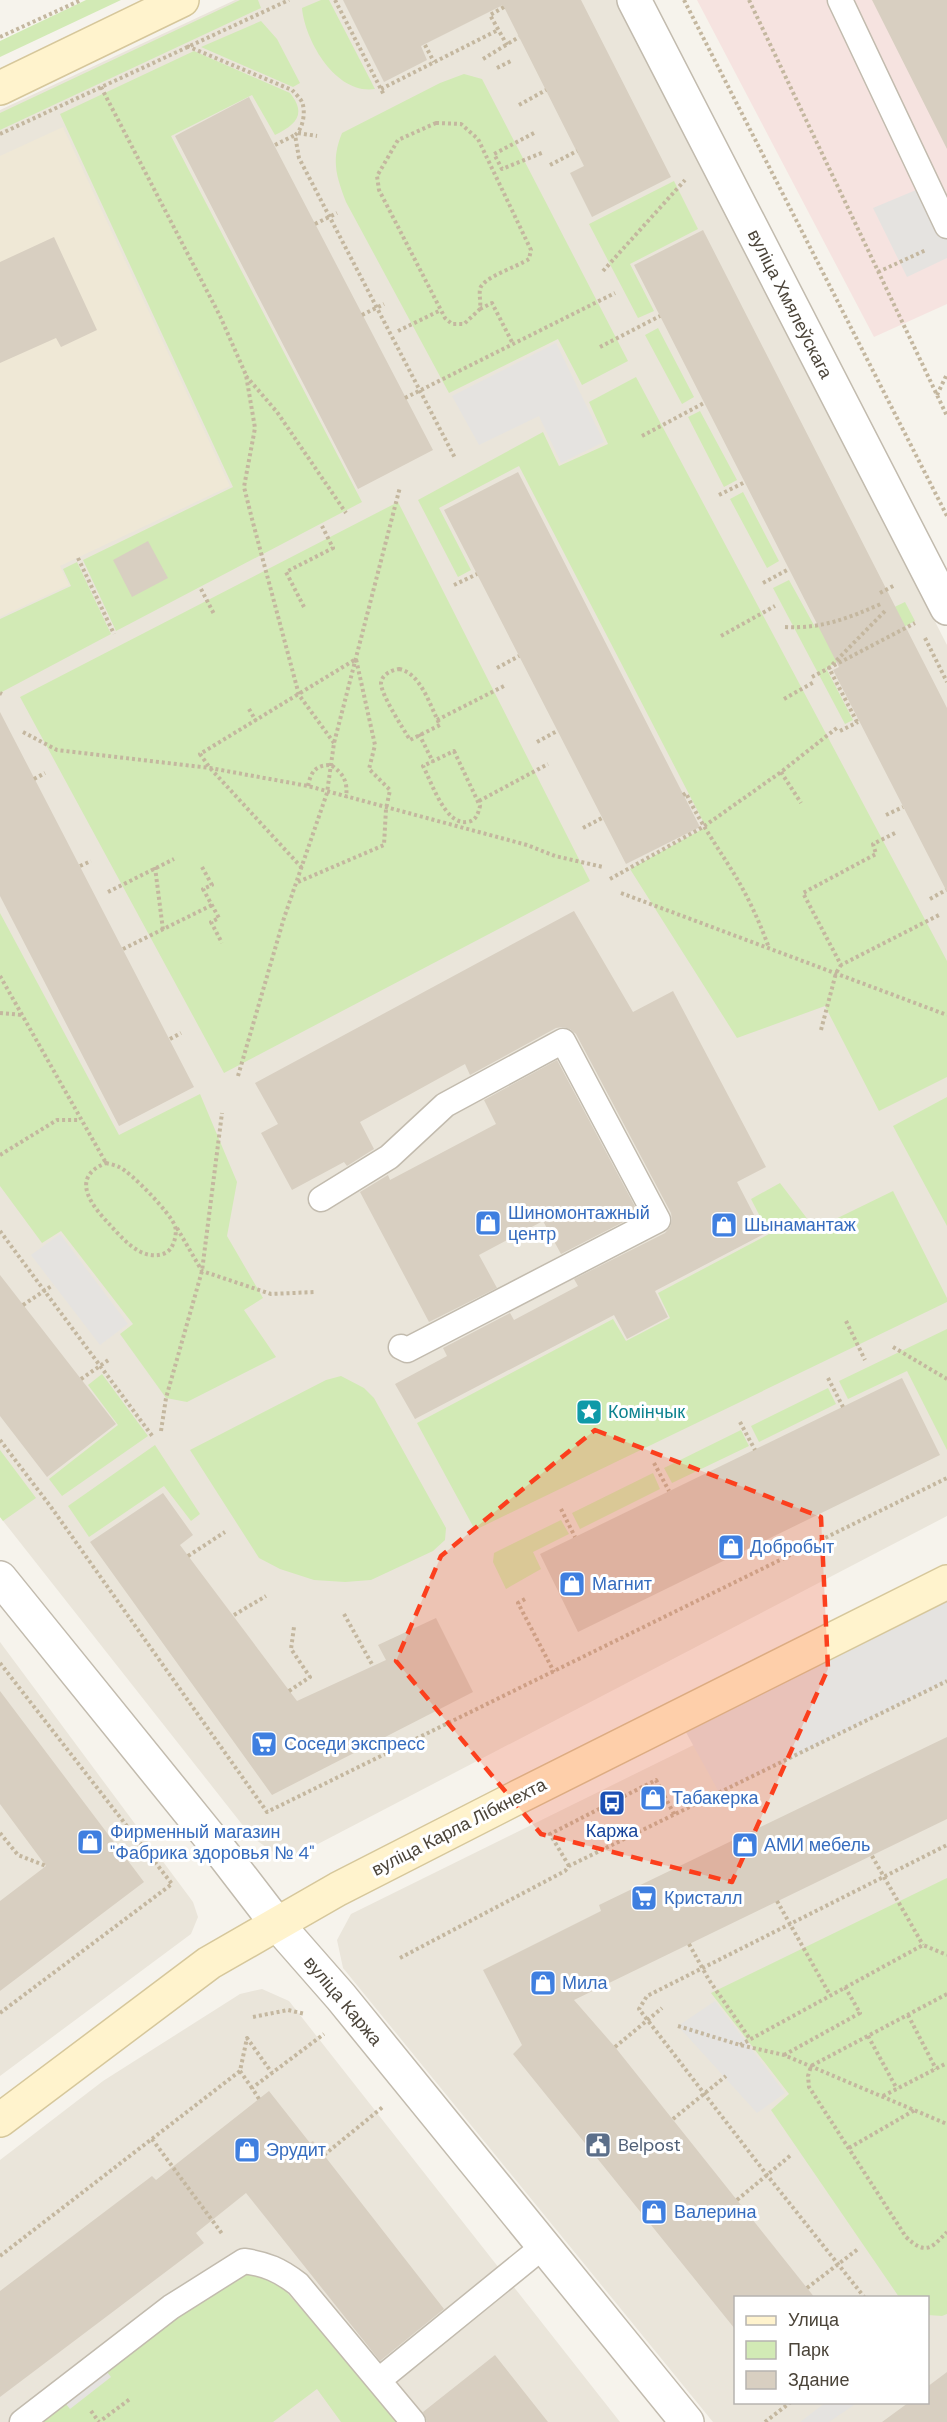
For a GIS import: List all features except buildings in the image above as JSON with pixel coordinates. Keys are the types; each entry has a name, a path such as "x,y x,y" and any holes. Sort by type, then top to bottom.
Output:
{"main road":[{"path":"0,88 182,0"},
{"name":"вуліца Карла Лібкнехта","path":"0,2120 209,1963 338,1889 947,1582"}],"street":[{"name":"вуліца Хмялеўскага","path":"634,0 947,608"},
{"name":"вуліца Каржа","path":"0,1578 277,1924 341,1997 687,2422"}],"lane":[{"path":"840,0 947,226"},
{"path":"321,1199 389,1157 445,1105 563,1041 658,1220 407,1350 401,1347"},
{"path":"379,2380 545,2245"},
{"path":"22,2422 171,2307 244,2261 267,2264 283,2271 298,2284 413,2422"}],"path":[{"path":"0,37 81,0"},
{"path":"0,134 289,0"},
{"path":"335,0 384,95"},
{"path":"684,0 947,516"},
{"path":"748,0 947,416"},
{"path":"504,8 490,15 507,45"},
{"path":"381,89 498,30"},
{"path":"483,59 519,37"},
{"path":"425,45 434,63"},
{"path":"188,46 292,90 302,102 303,119 296,134 299,158 455,458"},
{"path":"497,68 511,61"},
{"path":"101,87 220,316 246,375 255,428 244,487 299,695 334,743"},
{"path":"519,105 546,90"},
{"path":"480,309 480,288 485,281 529,260 531,250 478,140 461,124 436,123 398,140 377,176 379,190 441,310 452,324 464,324 480,309 492,303 513,344"},
{"path":"534,133 494,154 502,169 544,152"},
{"path":"275,145 296,134 317,136"},
{"path":"550,165 577,151"},
{"path":"603,271 691,172"},
{"path":"315,224 337,213"},
{"path":"878,273 927,249"},
{"path":"405,398 615,293"},
{"path":"362,315 384,304"},
{"path":"398,331 441,310"},
{"path":"600,347 660,316"},
{"path":"246,375 277,412 346,513"},
{"path":"936,396 947,375"},
{"path":"642,436 704,404"},
{"path":"718,495 745,482"},
{"path":"238,1076 278,940 327,793 334,743 400,487"},
{"path":"304,607 286,572 333,548 322,526"},
{"path":"78,558 114,634"},
{"path":"763,583 789,569"},
{"path":"454,585 477,574"},
{"path":"880,594 890,588"},
{"path":"201,589 214,614"},
{"path":"784,627 815,627 843,620 883,603"},
{"path":"721,636 774,606"},
{"path":"784,699 829,668 886,610"},
{"path":"829,668 917,622"},
{"path":"497,668 519,656"},
{"path":"302,868 210,768 200,754 356,659"},
{"path":"298,882 384,845 386,809 390,790 369,769 375,745 356,659"},
{"path":"610,879 703,827 839,729 858,722 829,668"},
{"path":"399,669 406,670 414,676 437,720 440,725 410,740 384,692 381,683 384,676 392,670 399,669"},
{"path":"437,720 506,685"},
{"path":"249,709 256,721"},
{"path":"537,742 557,731"},
{"path":"23,732 57,750 210,768 308,786 603,867"},
{"path":"419,735 433,762"},
{"path":"454,752 479,801 478,815 471,822 463,823 448,816 423,766 454,752"},
{"path":"479,801 548,764"},
{"path":"308,786 312,772 317,767 332,765"},
{"path":"332,765 345,777 346,798"},
{"path":"781,772 801,803"},
{"path":"34,779 45,773"},
{"path":"683,795 686,793 703,827 736,877 756,914 770,948"},
{"path":"886,815 903,807"},
{"path":"583,828 602,818"},
{"path":"841,965 803,893 876,854 873,844 895,833"},
{"path":"108,892 174,859"},
{"path":"80,866 91,861"},
{"path":"155,867 163,930"},
{"path":"202,867 212,885 203,889 219,918 211,922 222,943"},
{"path":"930,899 946,890"},
{"path":"621,893 947,1015"},
{"path":"123,949 212,905"},
{"path":"821,1030 836,973 841,965 939,915"},
{"path":"0,976 106,1163"},
{"path":"0,1013 22,1015"},
{"path":"170,1039 181,1033"},
{"path":"161,1431 166,1398 202,1270 222,1113"},
{"path":"0,1155 57,1120 80,1120"},
{"path":"176,1228 170,1250 159,1256 142,1254 123,1239 91,1203 86,1189 88,1175 94,1167 106,1163 120,1167 168,1212 202,1270 270,1294 315,1292"},
{"path":"0,1230 153,1437"},
{"path":"23,1305 53,1284"},
{"path":"846,1321 865,1360"},
{"path":"893,1347 947,1379"},
{"path":"81,1379 110,1359"},
{"path":"828,1378 843,1407"},
{"path":"740,1422 755,1450"},
{"path":"0,1440 51,1507 267,1812 947,1478"},
{"path":"654,1463 669,1491"},
{"path":"561,1509 575,1537"},
{"path":"188,1556 225,1532"},
{"path":"234,1615 266,1596"},
{"path":"525,1599 518,1603 554,1672"},
{"path":"344,1614 373,1666"},
{"path":"289,1690 310,1677 291,1649 294,1627"},
{"path":"0,1663 172,1884 0,2013"},
{"path":"400,1958 565,1871 569,1866 947,1681"},
{"path":"569,1866 550,1834 656,1780 675,1816"},
{"path":"0,1833 18,1855 46,1866"},
{"path":"864,2296 639,2009 647,1996 947,1845"},
{"path":"872,1856 923,1945 947,1955"},
{"path":"777,1901 830,1995"},
{"path":"689,1944 750,2039"},
{"path":"740,2045 923,1945"},
{"path":"784,2055 860,2013 845,1987"},
{"path":"810,2066 947,1994"},
{"path":"615,2047 662,2008"},
{"path":"908,2015 936,2069"},
{"path":"678,2026 740,2045 784,2055 947,2124"},
{"path":"252,2088 326,2033"},
{"path":"868,2036 897,2089"},
{"path":"0,2256 240,2072 248,2038 272,2073"},
{"path":"883,2096 947,2063"},
{"path":"810,2066 809,2087 906,2237 917,2247 926,2249 935,2245 947,2232"},
{"path":"240,2072 259,2099"},
{"path":"673,2119 726,2076"},
{"path":"324,2155 385,2106"},
{"path":"849,2148 915,2110"},
{"path":"152,2139 244,2261"},
{"path":"737,2200 790,2156"},
{"path":"807,2288 858,2249"},
{"path":"92,2412 99,2422 130,2399"},
{"path":"765,2422 790,2404"}],"highlighted area":[{"path":"595,1430 821,1517 828,1669 732,1882 541,1834 396,1661 441,1556"}],"shaded area":[{"path":"235,0 617,0 947,645 947,1516 293,1857 273,1852 252,1837 0,1517 0,110"},
{"path":"697,0 947,0 947,304 874,337"},
{"path":"63,127 230,486 60,566 69,585 0,617 0,156"},
{"path":"928,185 947,226 947,258 907,277 873,208"},
{"path":"556,343 604,442 561,463 539,416 479,445 452,396"},
{"path":"60,1234 128,1324 100,1345 31,1255"},
{"path":"947,1581 947,1681 720,1794 677,1716"},
{"path":"947,1620 947,2422 713,2422 343,1968 337,1940 351,1914"},
{"path":"0,1642 193,1902 198,1917 191,1934 0,2076"},
{"path":"262,1989 289,2001 620,2422 0,2422 0,2160 103,2081 240,1994"},
{"path":"715,2001 785,2093 757,2113 678,2026"},
{"path":"99,2362 111,2377 70,2409 58,2394"},
{"path":"824,2404 856,2404 829,2422 800,2422"}],"green space":[{"path":"86,0 121,0 0,57 0,41"},
{"path":"240,0 258,0 261,8 0,130 0,113"},
{"path":"321,0 329,0 375,89 361,89 348,84 336,75 316,50 304,21 302,8"},
{"path":"261,21 277,39 300,83 293,87 201,47"},
{"path":"194,51 290,93 298,107 297,118 293,123 275,135 252,95 171,136 362,502 116,631 83,560 233,487 60,114"},
{"path":"464,74 482,79 628,361 582,385 558,339 449,393 346,202 336,168 342,133 440,83"},
{"path":"674,181 698,229 630,264 654,311 638,318 589,224"},
{"path":"658,328 694,397 682,404 645,335"},
{"path":"636,377 947,961 947,1077 879,1111 825,1006 737,1038 630,869 706,827 519,466 439,508 471,570 458,577 418,500 543,432 559,466 608,444 589,402"},
{"path":"700,411 737,480 724,487 688,417"},
{"path":"743,492 779,561 767,568 730,499"},
{"path":"398,502 590,881 224,1073 20,697"},
{"path":"77,562 111,634 0,693 0,619 71,586 63,569"},
{"path":"789,580 815,627 878,596 886,611 905,602 915,621 826,668 853,720 845,724 773,588"},
{"path":"0,913 119,1135 200,1094 237,1182 227,1236 263,1298 244,1310 276,1357 187,1402 166,1398 120,1334 133,1324 61,1231 42,1243 0,1186"},
{"path":"947,1097 947,1226 893,1126"},
{"path":"780,1183 815,1229 893,1191 947,1302 475,1530 417,1423 613,1319 626,1341 670,1318 658,1293 769,1234 751,1199"},
{"path":"947,1329 947,1450 907,1371 848,1399 839,1381"},
{"path":"102,1374 148,1436 62,1496 49,1479 118,1425 88,1385"},
{"path":"341,1376 364,1388 374,1398 446,1528 445,1540 433,1551 371,1580 345,1582 314,1580 280,1569 259,1558 190,1450 326,1380"},
{"path":"828,1388 836,1404 759,1442 751,1426"},
{"path":"741,1430 749,1446 672,1483 664,1468"},
{"path":"155,1445 200,1514 191,1521 164,1486 89,1537 68,1506"},
{"path":"0,1450 36,1498 3,1521 0,1517"},
{"path":"653,1473 660,1489 580,1529 572,1513"},
{"path":"561,1520 569,1534 533,1552 541,1569 506,1589 493,1562 494,1553"},
{"path":"947,1878 947,2314 929,2315 929,2296 898,2296 771,2110 789,2094 711,1993"},
{"path":"259,2270 275,2279 402,2422 341,2422 317,2389 273,2422 28,2422 237,2273"}],"place":[{"name":"Шиномонтажный центр","path":"488,1223"},
{"name":"Шынамантаж","path":"724,1225"},
{"name":"Комінчык","path":"589,1412"},
{"name":"Добробыт","path":"731,1547"},
{"name":"Магнит","path":"572,1584"},
{"name":"Соседи экспресс","path":"264,1744"},
{"name":"Табакерка","path":"653,1798"},
{"name":"Каржа","path":"612,1803"},
{"name":"Фирменный магазин \"Фабрика здоровья № 4\"","path":"90,1842"},
{"name":"АМИ мебель","path":"745,1845"},
{"name":"Кристалл","path":"644,1898"},
{"name":"Мила","path":"543,1983"},
{"name":"Belpost","path":"598,2145"},
{"name":"Эрудит","path":"247,2150"},
{"name":"Валерина","path":"654,2212"}]}
